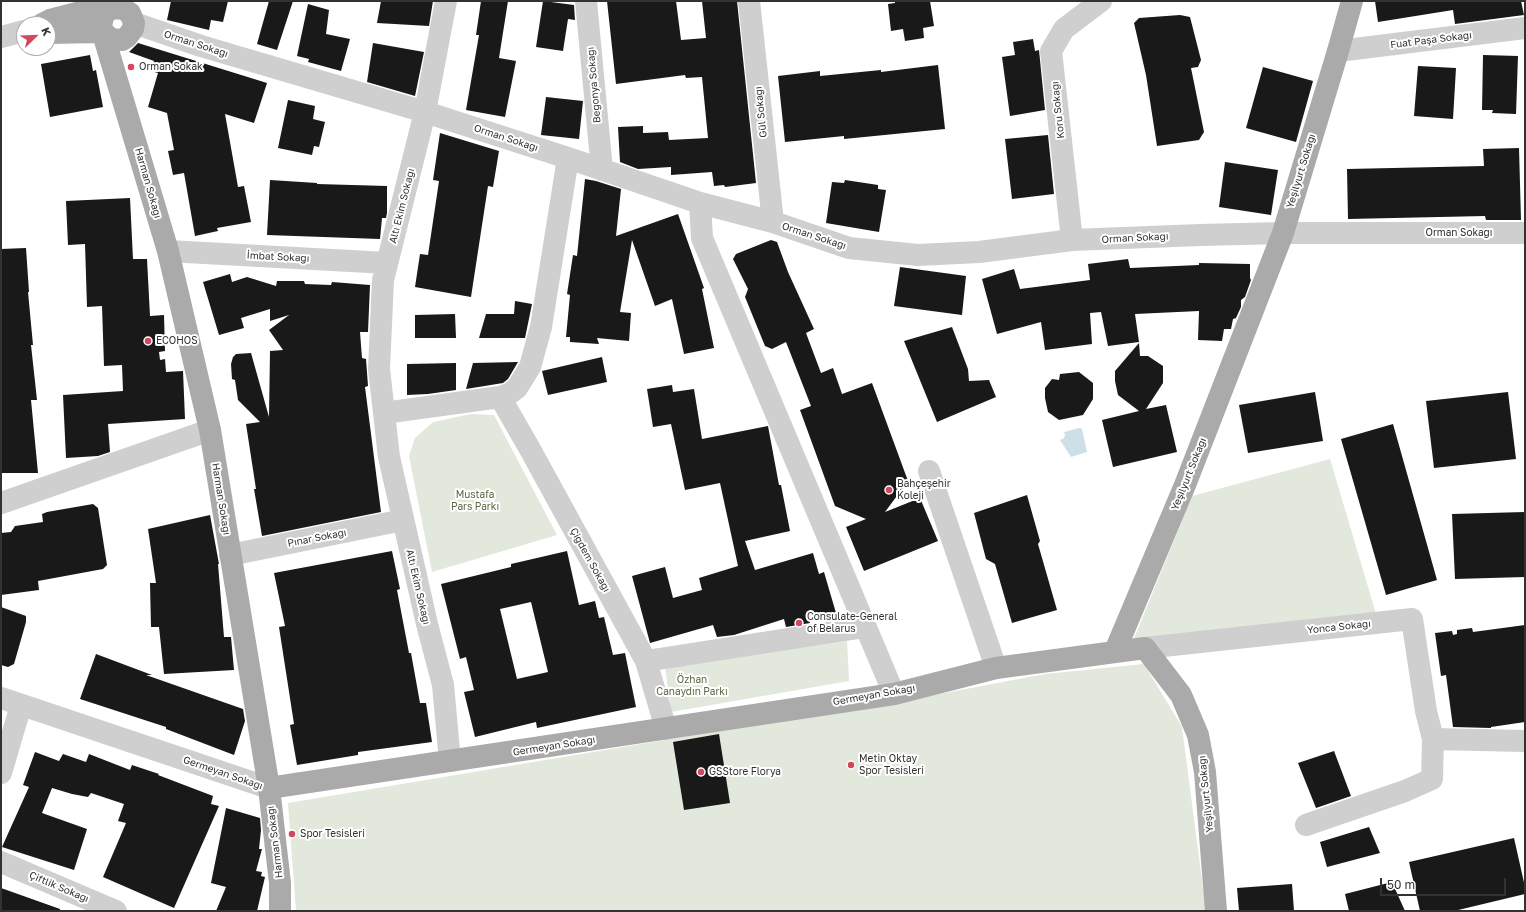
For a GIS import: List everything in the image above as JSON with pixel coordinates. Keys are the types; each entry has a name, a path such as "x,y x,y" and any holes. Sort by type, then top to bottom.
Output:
{"main road":[{"name":"Yeşilyurt Sokağı","path":"1116,651 1185,485 1282,233 1352,1"},
{"path":"56,18 77,13 127,17"},
{"path":"56,33 103,32 111,39 122,40 127,17"},
{"path":"121,94 122,63 127,17"},
{"name":"Harman Sokağı","path":"103,32 168,251 210,430 269,788 280,883 280,911"},
{"name":"Yeşilyurt Sokağı","path":"1146,648 1181,694 1198,734 1205,772 1216,911"},
{"path":"1116,651 1146,648"},
{"name":"Germeyan Sokağı","path":"269,788 894,694 996,668 1116,651"}],"street":[{"name":"Altı Ekim Sokağı","path":"446,1 425,112 383,280 379,369 389,457 427,624 443,685 450,761"},
{"name":"Begonya Sokağı","path":"586,1 602,170"},
{"name":"Gül Sokağı","path":"749,1 773,222"},
{"name":"Koru Sokağı","path":"1072,240 1051,51 1064,29 1101,1"},
{"name":"Orman Sokağı","path":"127,17 201,46 425,112 568,158 700,203 773,222 849,248 918,255 978,252 1072,240 1282,233 1525,233"},
{"name":"Fuat Paşa Sokağı","path":"1338,51 1525,28"},
{"path":"1,37 16,34"},
{"path":"384,413 500,397 509,394 517,388 530,367 541,327 568,158"},
{"path":"700,203 702,238 894,694"},
{"name":"İmbat Sokağı","path":"168,251 387,263"},
{"name":"Çiğdem Sokağı","path":"500,397 646,662 666,728"},
{"path":"1,503 210,430"},
{"path":"929,471 996,668"},
{"name":"Pınar Sokağı","path":"230,555 403,520"},
{"name":"Yonca Sokağı","path":"1146,648 1412,619 1426,711 1433,739 1432,779 1404,791 1306,825"},
{"path":"646,662 865,627"},
{"name":"Germeyan Sokağı","path":"1,698 269,788"},
{"path":"1,772 21,705"},
{"path":"1433,739 1525,740"},
{"name":"Çiftlik Sokağı","path":"1,862 116,911"}],"green space":[{"name":"Mustafa Pars Parkı","path":"471,414 494,415 557,535 432,572 409,456 415,438 433,422"},
{"path":"1330,459 1377,617 1133,641 1192,496"},
{"name":"Özhan Canaydın Parkı","path":"847,641 849,681 671,712 665,667"},
{"name":"Metin Oktay Spor Tesisleri","path":"1144,664 1182,727 1206,911 296,911 288,803 934,695 1045,674"}],"shaded area":[{"path":"1079,428 1082,429 1087,452 1071,457 1060,440 1064,438 1064,432"}],"building":[{"path":"171,1 228,1 223,22 211,20 209,30 167,20"},
{"path":"269,1 293,1 277,50 257,44"},
{"path":"381,1 433,1 429,26 377,23"},
{"path":"481,1 508,1 499,58 516,61 505,117 466,110 479,35 476,35"},
{"path":"543,1 574,5 575,20 568,19 563,51 536,47"},
{"path":"607,1 676,1 681,40 706,38 702,1 737,1 756,183 725,187 724,185 714,186 712,172 671,175 671,167 638,169 620,162 618,127 643,126 643,133 668,132 669,140 708,138 702,77 686,78 685,75 616,84"},
{"path":"895,1 930,1 934,26 923,28 924,38 905,41 903,29 891,31 888,4 895,3"},
{"path":"1375,1 1521,1 1524,15 1455,24 1453,10 1378,22"},
{"path":"308,4 329,10 326,34 350,39 341,71 308,62 309,59 297,56"},
{"path":"1180,15 1190,17 1201,60 1198,67 1191,68 1204,132 1199,140 1157,146 1146,75 1134,23 1139,18"},
{"path":"1033,39 1035,51 1039,50 1045,110 1010,116 1002,57 1015,55 1013,42"},
{"path":"138,43 267,83 254,123 225,114 238,187 244,186 251,222 217,228 218,231 195,236 184,173 173,175 168,151 174,150 167,113 148,107 158,73 151,71 154,61 129,52"},
{"path":"373,43 424,52 415,96 367,82"},
{"path":"90,55 93,71 96,70 103,107 50,117 41,64"},
{"path":"1483,55 1518,56 1516,114 1492,113 1493,110 1482,110"},
{"path":"938,65 945,129 844,139 844,136 785,142 778,76 820,71 820,76 881,70 881,72"},
{"path":"1418,66 1456,68 1453,119 1414,116"},
{"path":"1263,67 1313,81 1296,142 1246,128"},
{"path":"546,97 583,101 579,139 541,135"},
{"path":"288,100 315,106 313,119 325,122 319,147 314,146 312,155 278,148"},
{"path":"440,133 499,151 493,187 488,186 471,297 415,287 420,254 428,255 439,181 433,180"},
{"path":"1048,135 1054,194 1012,199 1005,139"},
{"path":"1519,148 1521,220 1486,220 1485,216 1348,219 1347,169 1484,166 1483,149"},
{"path":"1225,162 1278,170 1271,215 1219,207"},
{"path":"585,179 621,189 616,236 678,214 704,288 702,289 714,348 684,354 672,299 655,306 632,240 620,312 631,313 629,341 597,338 599,344 570,342 570,337 566,337 570,295 567,294 573,255 577,256"},
{"path":"270,180 317,184 387,186 387,213 386,218 382,218 380,239 267,235"},
{"path":"845,180 878,185 878,189 886,190 879,232 826,223 832,182 844,183"},
{"path":"130,198 133,259 147,259 150,316 164,315 165,351 159,352 160,360 165,359 166,372 183,371 185,419 108,424 110,452 98,456 66,458 63,395 123,391 122,365 104,366 102,306 87,307 85,244 68,245 66,201"},
{"path":"771,240 777,242 788,272 814,329 806,333 821,373 833,368 842,394 872,383 908,481 885,512 920,498 938,541 864,571 846,527 866,519 835,506 800,410 811,406 786,342 772,349 765,346 745,297 748,289 733,259 736,254"},
{"path":"26,248 33,345 31,345 37,400 31,400 38,473 1,473 1,249"},
{"path":"1128,259 1130,268 1199,265 1199,263 1250,264 1251,280 1245,297 1241,300 1241,307 1236,318 1233,319 1231,329 1224,329 1222,341 1198,340 1199,311 1135,314 1139,342 1108,346 1101,312 1090,313 1092,344 1045,350 1041,322 997,334 982,279 1014,269 1020,289 1090,280 1088,264"},
{"path":"900,267 966,276 962,315 894,306"},
{"path":"230,274 232,282 247,277 276,286 277,281 304,281 305,284 331,285 332,282 370,285 368,332 360,332 362,358 366,359 368,386 365,387 381,512 262,536 254,489 256,489 246,424 260,422 238,400 235,380 232,379 231,364 233,357 236,354 251,353 269,417 270,351 283,350 269,330 289,315 270,321 270,309 241,318 244,328 219,335 203,282"},
{"path":"515,301 532,304 525,338 479,338 486,314 514,314"},
{"path":"455,314 456,338 415,338 415,315"},
{"path":"952,327 968,369 969,381 989,380 996,397 937,422 904,341"},
{"path":"1139,343 1140,356 1148,356 1163,366 1163,383 1146,409 1166,405 1177,452 1113,467 1102,420 1139,411 1118,395 1115,381 1115,371"},
{"path":"602,357 607,382 548,395 542,371"},
{"path":"518,362 508,379 503,383 466,389 473,363"},
{"path":"456,363 456,390 407,395 407,364"},
{"path":"1079,372 1093,383 1093,399 1083,415 1059,420 1048,412 1045,398 1045,388 1052,379 1059,380 1060,374"},
{"path":"672,385 673,392 694,389 702,439 768,426 779,485 781,485 790,531 745,541 755,570 813,553 819,574 824,572 836,613 809,620 810,623 786,627 784,619 734,635 717,637 713,625 650,643 632,576 665,567 673,598 702,590 699,578 738,566 720,483 685,490 671,424 653,427 647,389"},
{"path":"1315,392 1323,441 1248,453 1239,405"},
{"path":"1508,392 1516,459 1434,468 1426,401"},
{"path":"1393,424 1437,580 1386,595 1341,439"},
{"path":"1027,495 1040,541 1038,544 1057,610 1012,623 995,564 986,559 974,513"},
{"path":"93,504 98,508 107,565 103,569 38,581 39,590 1,595 1,533 11,532 15,526 43,522 42,514 47,512"},
{"path":"1525,512 1525,577 1455,579 1452,514"},
{"path":"210,515 219,564 224,637 231,637 234,670 164,674 159,627 151,627 150,583 156,583 148,529"},
{"path":"392,551 400,589 397,590 409,653 411,653 420,703 426,703 432,742 358,752 358,755 297,765 290,725 294,724 279,627 285,626 274,573"},
{"path":"567,551 579,605 595,601 599,618 604,617 613,655 625,653 636,707 537,728 536,722 475,737 464,692 474,690 466,657 460,659 441,584 511,567 511,564","holes":["531,602 548,672 517,679 500,609"]},
{"path":"1,607 26,616 26,622 14,664 8,667 1,665"},
{"path":"1525,625 1525,722 1491,728 1453,727 1446,675 1441,676 1435,633 1452,631 1453,635 1457,634 1457,630 1472,628 1473,632"},
{"path":"96,654 152,675 146,675 243,709 245,721 234,755 166,729 166,727 80,699"},
{"name":"GSStore Florya","path":"719,734 730,803 684,810 673,742"},
{"path":"1334,751 1351,796 1316,808 1298,763"},
{"path":"35,752 59,761 63,754 86,762 89,754 130,770 132,765 159,774 158,775 213,796 211,804 219,806 174,908 103,877 126,823 118,821 124,804 91,793 88,797 52,788 42,813 87,829 74,870 2,847 29,787 23,785"},
{"path":"226,808 260,818 261,830 259,849 262,849 256,871 262,872 261,876 265,877 257,911 216,911 226,887 211,883"},
{"path":"1369,827 1380,853 1327,867 1320,842"},
{"path":"1514,838 1525,887 1525,894 1454,911 1420,911 1409,862"},
{"path":"1392,882 1405,911 1349,911 1345,894"},
{"path":"1292,884 1294,911 1239,911 1237,888"},
{"path":"1,888 60,909 60,911 1,911"}],"place":[{"name":"Orman Sokak","path":"131,67"},
{"name":"ECOHOS","path":"148,341"},
{"name":"Bahçeşehir Koleji","path":"889,490"},
{"name":"Consulate-General of Belarus","path":"799,623"},
{"name":"Metin Oktay Spor Tesisleri","path":"851,765"},
{"name":"GSStore Florya","path":"701,772"},
{"name":"Spor Tesisleri","path":"292,834"}]}
